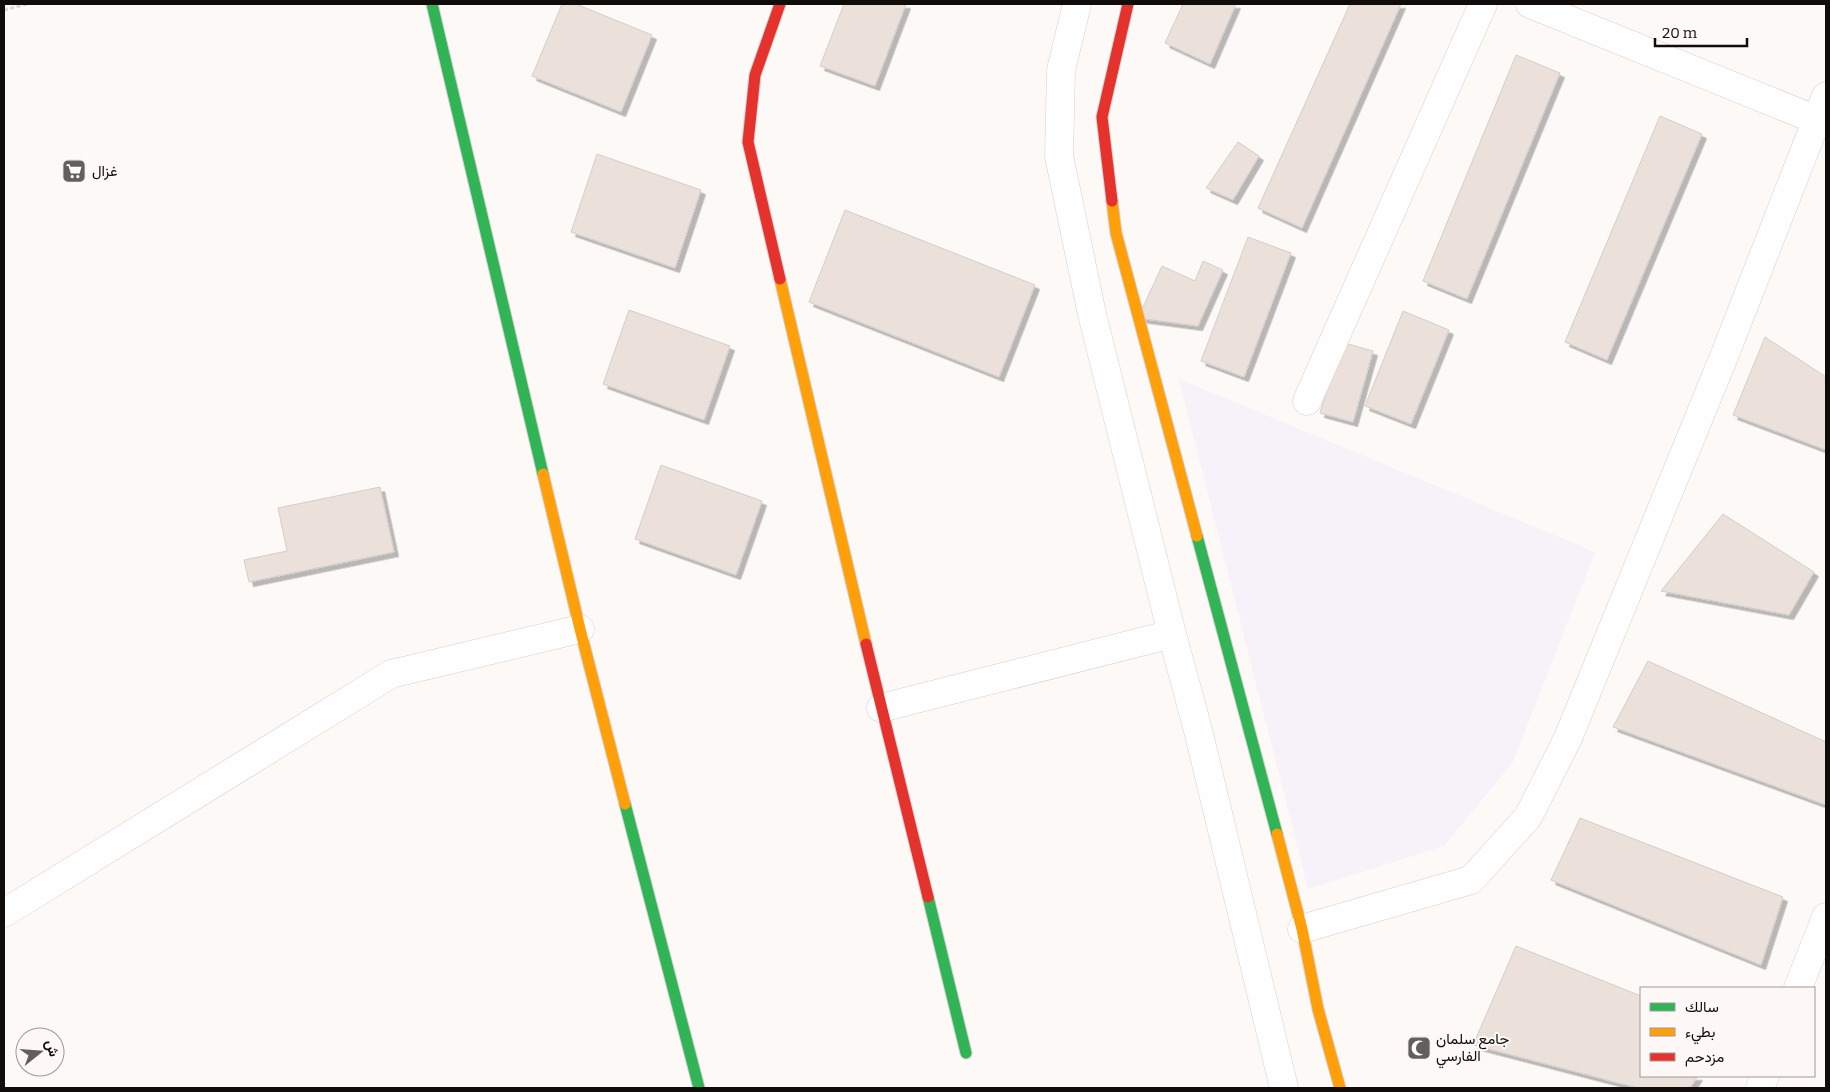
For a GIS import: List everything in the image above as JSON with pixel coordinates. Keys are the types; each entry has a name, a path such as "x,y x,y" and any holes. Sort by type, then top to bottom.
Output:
{"street":[{"path":"432,4 580,629 699,1088"},
{"path":"780,4 755,75 748,142 881,708 966,1053"},
{"path":"1077,4 1061,70 1059,156 1092,314 1198,730 1284,1088"},
{"path":"1128,4 1102,117 1116,233 1302,929 1318,1009 1340,1088"},
{"path":"1307,401 1483,4"},
{"path":"1302,929 1471,880 1528,817 1568,738 1721,363 1821,108 1530,4"},
{"path":"4,913 391,674 580,629"},
{"path":"881,708 1172,634"},
{"path":"1798,987 1826,917"}],"path":[{"path":"4,10 26,4"}],"shaded area":[{"path":"1179,379 1595,552 1513,762 1444,846 1308,889"}],"building":[{"path":"562,4 576,4 652,35 621,112 532,76"},
{"path":"844,4 906,4 875,86 820,66"},
{"path":"1183,4 1236,4 1210,64 1165,43"},
{"path":"1350,4 1401,4 1302,228 1258,208"},
{"path":"1516,55 1560,73 1467,299 1423,281"},
{"path":"1660,116 1702,134 1607,360 1565,342"},
{"path":"1238,142 1259,156 1233,200 1206,188"},
{"path":"597,154 701,190 675,268 571,232"},
{"path":"845,210 1035,285 999,377 809,302"},
{"path":"1248,237 1291,253 1244,377 1201,361"},
{"path":"1203,261 1223,270 1198,326 1138,318 1162,266 1195,281"},
{"path":"629,310 730,346 704,420 603,384"},
{"path":"1403,311 1449,330 1411,424 1365,406"},
{"path":"1765,337 1826,377 1826,450 1733,415"},
{"path":"1341,342 1373,351 1353,422 1320,413"},
{"path":"661,465 762,501 736,575 635,539"},
{"path":"380,487 394,552 249,582 244,560 287,551 278,508"},
{"path":"1723,514 1814,572 1789,615 1661,591"},
{"path":"1648,661 1826,742 1826,805 1613,727"},
{"path":"1580,818 1783,897 1761,965 1551,880"},
{"path":"1516,946 1640,996 1640,1077 1697,1077 1690,1088 1638,1088 1473,1045"}],"traffic: fast":[{"path":"432,4 543,474"},
{"path":"1197,536 1277,834"},
{"path":"625,804 699,1088"},
{"path":"928,897 966,1053"}],"traffic: slow":[{"path":"1112,201 1116,233 1197,536"},
{"path":"780,279 866,644"},
{"path":"543,474 625,804"},
{"path":"1277,834 1302,929 1318,1009 1340,1088"}],"traffic: jam":[{"path":"780,4 755,75 748,142 780,279"},
{"path":"1112,201 1102,117 1128,4"},
{"path":"866,644 928,897"}],"place":[{"name":"غزال","path":"74,171"},
{"name":"جامع سلمان الفارسي","path":"1419,1048"}]}
